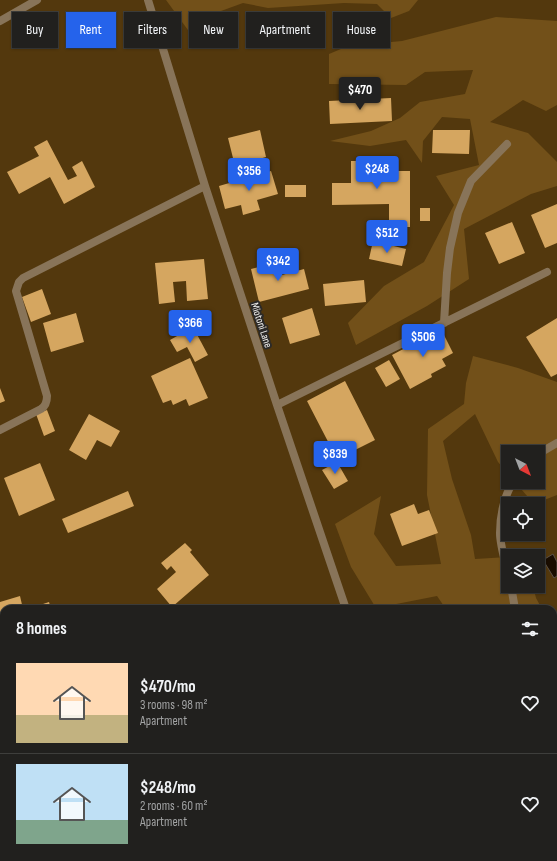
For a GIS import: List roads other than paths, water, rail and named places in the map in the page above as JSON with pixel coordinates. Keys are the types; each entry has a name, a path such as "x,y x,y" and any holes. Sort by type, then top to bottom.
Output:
{"street":[{"path":"0,21 37,0"},
{"name":"Miotoni Lane","path":"148,0 205,186 277,406 345,605"},
{"path":"444,323 446,273 458,213 471,181 507,144"},
{"path":"0,430 42,410 47,402 47,396 16,291 19,282 23,278 205,186"},
{"path":"277,406 547,272"},
{"path":"545,450 557,443"},
{"path":"503,549 500,534 504,502 508,489"},
{"path":"512,593 514,605"}]}
